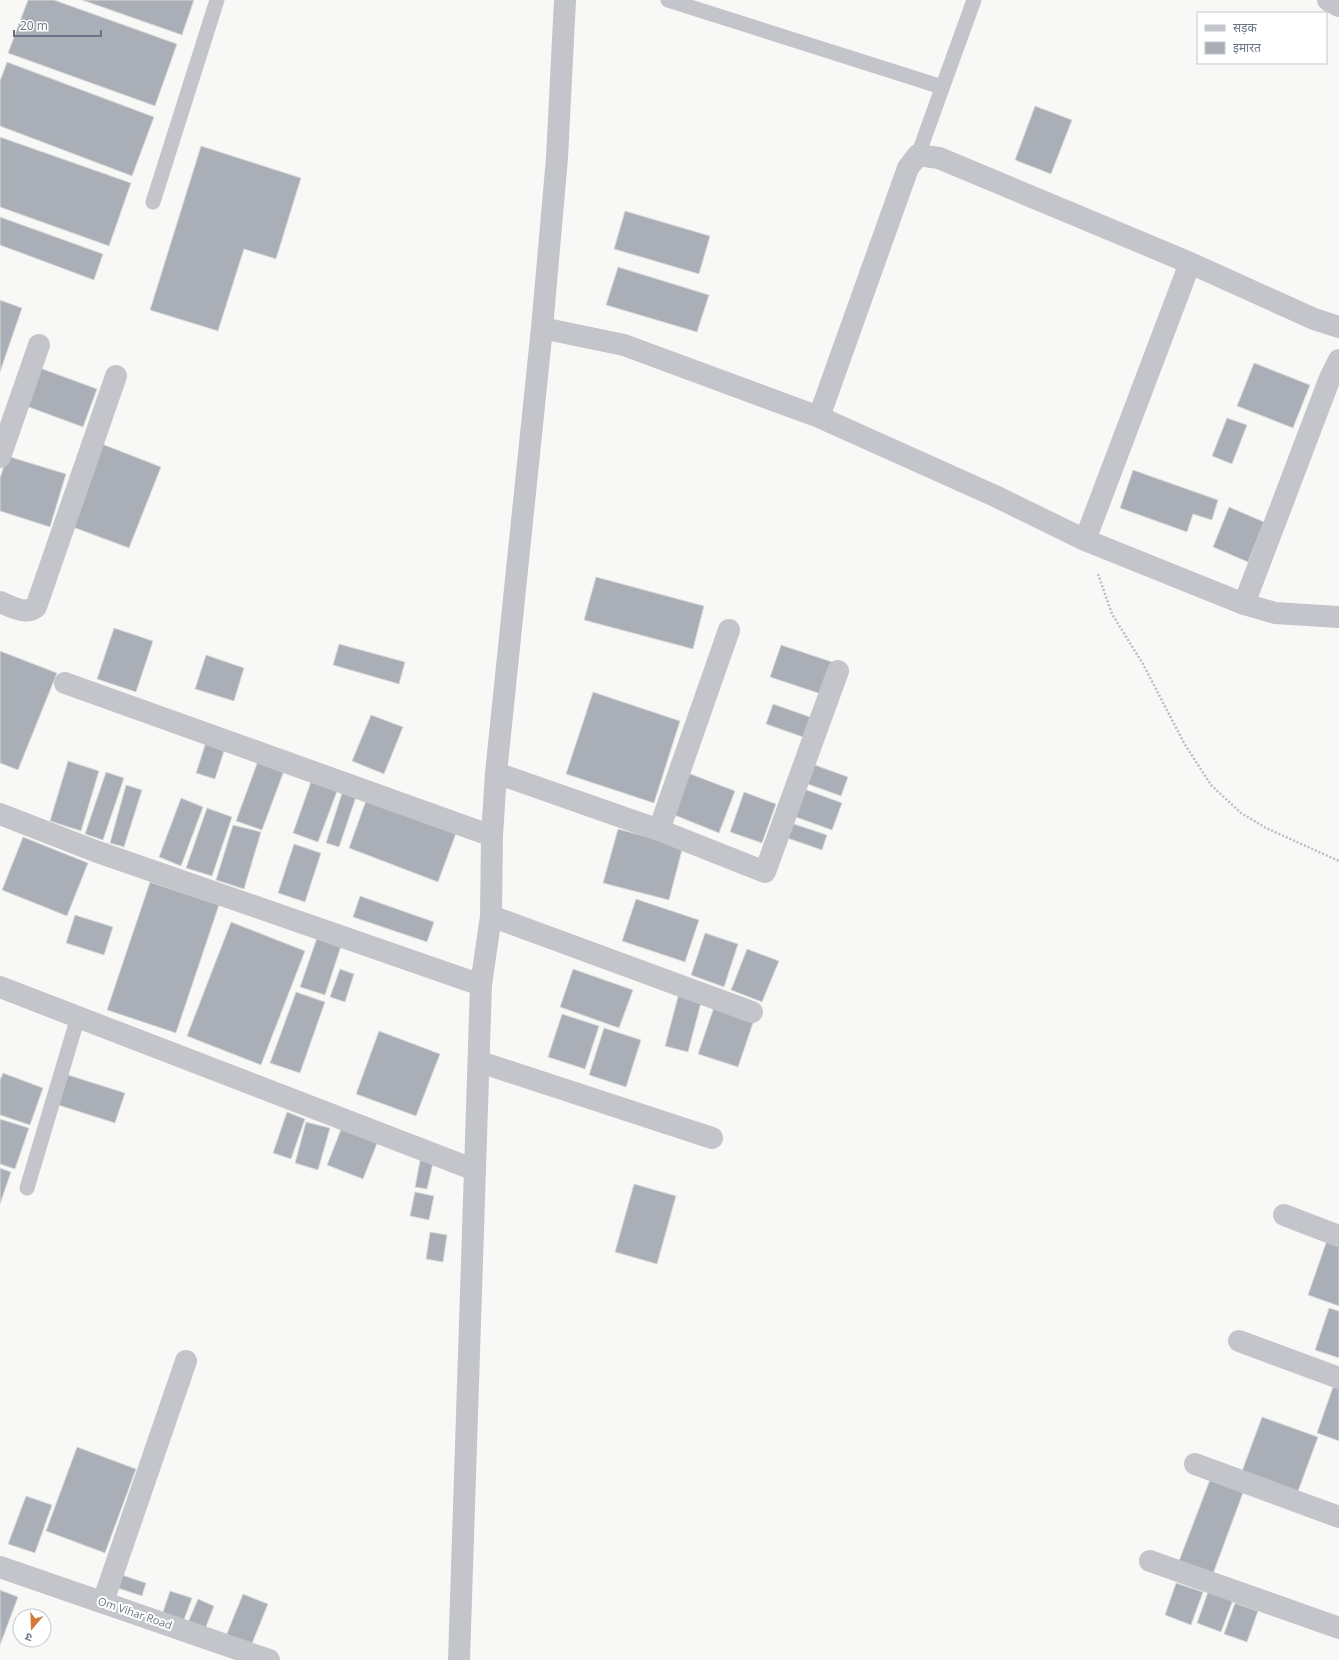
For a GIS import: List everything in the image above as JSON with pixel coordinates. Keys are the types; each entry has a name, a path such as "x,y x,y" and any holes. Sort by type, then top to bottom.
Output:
{"street":[{"path":"459,1660 482,984 491,916 492,836 496,773 542,328 556,158 565,0"},
{"path":"1328,0 1339,6"},
{"path":"819,417 908,168 918,155 939,158 1190,263 1314,319 1339,327"},
{"path":"1085,540 1190,263"},
{"path":"542,328 624,345 819,417 994,496 1085,540 1244,604 1275,613 1339,618"},
{"path":"0,457 39,345"},
{"path":"1244,604 1330,378 1339,360"},
{"path":"0,602 24,611 31,611 36,607 116,376"},
{"path":"659,830 729,630"},
{"path":"496,773 659,830 765,872 838,670"},
{"path":"65,683 492,836"},
{"path":"0,814 95,851 482,984"},
{"path":"491,916 752,1012"},
{"path":"0,988 475,1170"},
{"path":"480,1062 712,1138"},
{"path":"1284,1214 1339,1236"},
{"path":"1239,1341 1339,1378"},
{"path":"103,1602 186,1361"},
{"path":"1195,1464 1339,1517"},
{"path":"1150,1561 1339,1628"},
{"name":"Om Vihar Road","path":"0,1567 103,1602 242,1656 269,1660"}],"lane":[{"path":"153,202 217,0"},
{"path":"668,0 942,88"},
{"path":"918,155 974,0"},
{"path":"26,1188 78,1017"}],"path":[{"path":"1085,540 1112,614 1142,664 1184,743 1211,785 1247,816 1266,828 1339,861"}],"building":[{"path":"28,0 54,0 177,44 155,106 8,53"},
{"path":"82,0 194,0 182,35"},
{"path":"7,62 154,117 132,176 0,126 0,81"},
{"path":"1035,106 1072,120 1051,174 1015,160"},
{"path":"0,137 131,183 109,246 0,207"},
{"path":"201,146 301,178 276,259 244,249 218,331 150,310"},
{"path":"625,211 710,236 699,274 614,249"},
{"path":"0,217 103,254 94,280 0,245"},
{"path":"618,267 709,295 697,332 606,305"},
{"path":"0,300 22,308 0,372"},
{"path":"1254,363 1310,385 1293,428 1237,406"},
{"path":"40,368 97,389 83,427 26,406"},
{"path":"1227,418 1247,425 1232,464 1212,456"},
{"path":"102,444 161,467 129,548 70,526"},
{"path":"7,456 66,474 50,527 0,511 0,478"},
{"path":"1133,470 1218,500 1212,520 1193,514 1187,532 1120,508"},
{"path":"1229,507 1264,522 1248,562 1213,547"},
{"path":"596,577 704,606 693,649 584,620"},
{"path":"114,628 153,641 136,692 97,679"},
{"path":"339,644 405,662 399,684 333,665"},
{"path":"781,645 832,662 821,694 770,677"},
{"path":"0,651 57,673 18,770 0,763"},
{"path":"206,655 244,668 234,701 195,689"},
{"path":"593,692 680,721 654,803 566,774"},
{"path":"773,704 810,717 803,737 766,724"},
{"path":"371,715 403,727 384,774 352,761"},
{"path":"206,742 225,748 215,779 196,773"},
{"path":"259,758 285,768 262,830 236,821"},
{"path":"68,761 99,771 81,831 50,821"},
{"path":"812,764 848,777 841,796 805,783"},
{"path":"106,772 124,778 103,840 85,834"},
{"path":"688,773 735,791 719,833 672,814"},
{"path":"313,776 339,786 318,842 293,833"},
{"path":"126,785 142,790 124,847 110,843"},
{"path":"344,787 358,791 339,847 326,843"},
{"path":"804,789 842,803 832,830 793,816"},
{"path":"744,792 776,804 762,843 730,832"},
{"path":"368,795 458,828 438,882 349,848"},
{"path":"181,798 203,807 181,866 159,857"},
{"path":"207,808 232,817 212,876 186,868"},
{"path":"791,823 827,835 822,850 787,838"},
{"path":"233,825 261,832 244,889 216,880"},
{"path":"618,829 683,846 669,900 603,883"},
{"path":"23,837 88,863 67,916 2,890"},
{"path":"294,844 321,853 305,902 278,893"},
{"path":"150,882 219,905 176,1033 107,1010"},
{"path":"360,896 434,922 427,942 353,917"},
{"path":"636,899 699,920 685,962 622,941"},
{"path":"75,915 113,927 104,955 66,943"},
{"path":"231,922 305,951 261,1065 187,1036"},
{"path":"705,933 738,944 724,987 691,975"},
{"path":"318,935 342,943 325,995 300,987"},
{"path":"747,949 779,961 762,1002 731,990"},
{"path":"340,969 354,974 345,1002 330,997"},
{"path":"573,969 633,990 619,1028 560,1007"},
{"path":"296,992 325,1002 300,1073 270,1063"},
{"path":"679,993 702,999 688,1052 665,1046"},
{"path":"715,1004 755,1017 738,1067 698,1054"},
{"path":"562,1014 599,1026 585,1069 548,1057"},
{"path":"604,1028 641,1040 626,1087 589,1075"},
{"path":"379,1031 440,1054 416,1116 356,1094"},
{"path":"3,1073 43,1088 30,1125 0,1115 0,1080"},
{"path":"65,1074 125,1093 115,1123 55,1104"},
{"path":"287,1112 305,1119 291,1159 273,1153"},
{"path":"0,1119 29,1128 15,1169 0,1164"},
{"path":"306,1122 330,1128 318,1170 295,1163"},
{"path":"344,1122 380,1136 363,1179 327,1165"},
{"path":"421,1156 434,1159 427,1189 415,1187"},
{"path":"0,1168 11,1172 0,1204"},
{"path":"634,1184 676,1196 657,1264 615,1252"},
{"path":"415,1192 434,1196 429,1220 410,1216"},
{"path":"430,1232 447,1235 443,1262 426,1259"},
{"path":"1327,1240 1339,1245 1339,1306 1308,1295"},
{"path":"1329,1308 1339,1311 1339,1358 1315,1350"},
{"path":"1335,1381 1339,1383 1339,1441 1317,1433"},
{"path":"1262,1417 1318,1437 1297,1494 1241,1474"},
{"path":"77,1447 136,1469 105,1553 46,1531"},
{"path":"1211,1477 1244,1490 1213,1574 1179,1561"},
{"path":"26,1496 52,1505 35,1553 8,1544"},
{"path":"122,1575 146,1583 142,1596 118,1588"},
{"path":"1176,1583 1203,1592 1191,1625 1165,1615"},
{"path":"0,1590 18,1597 14,1608 12,1608 12,1613 0,1645"},
{"path":"170,1591 192,1598 182,1625 161,1618"},
{"path":"1208,1592 1233,1600 1221,1632 1197,1623"},
{"path":"243,1594 268,1604 251,1646 226,1636"},
{"path":"198,1599 214,1606 204,1632 187,1625"},
{"path":"1235,1603 1258,1611 1247,1642 1224,1634"}]}
